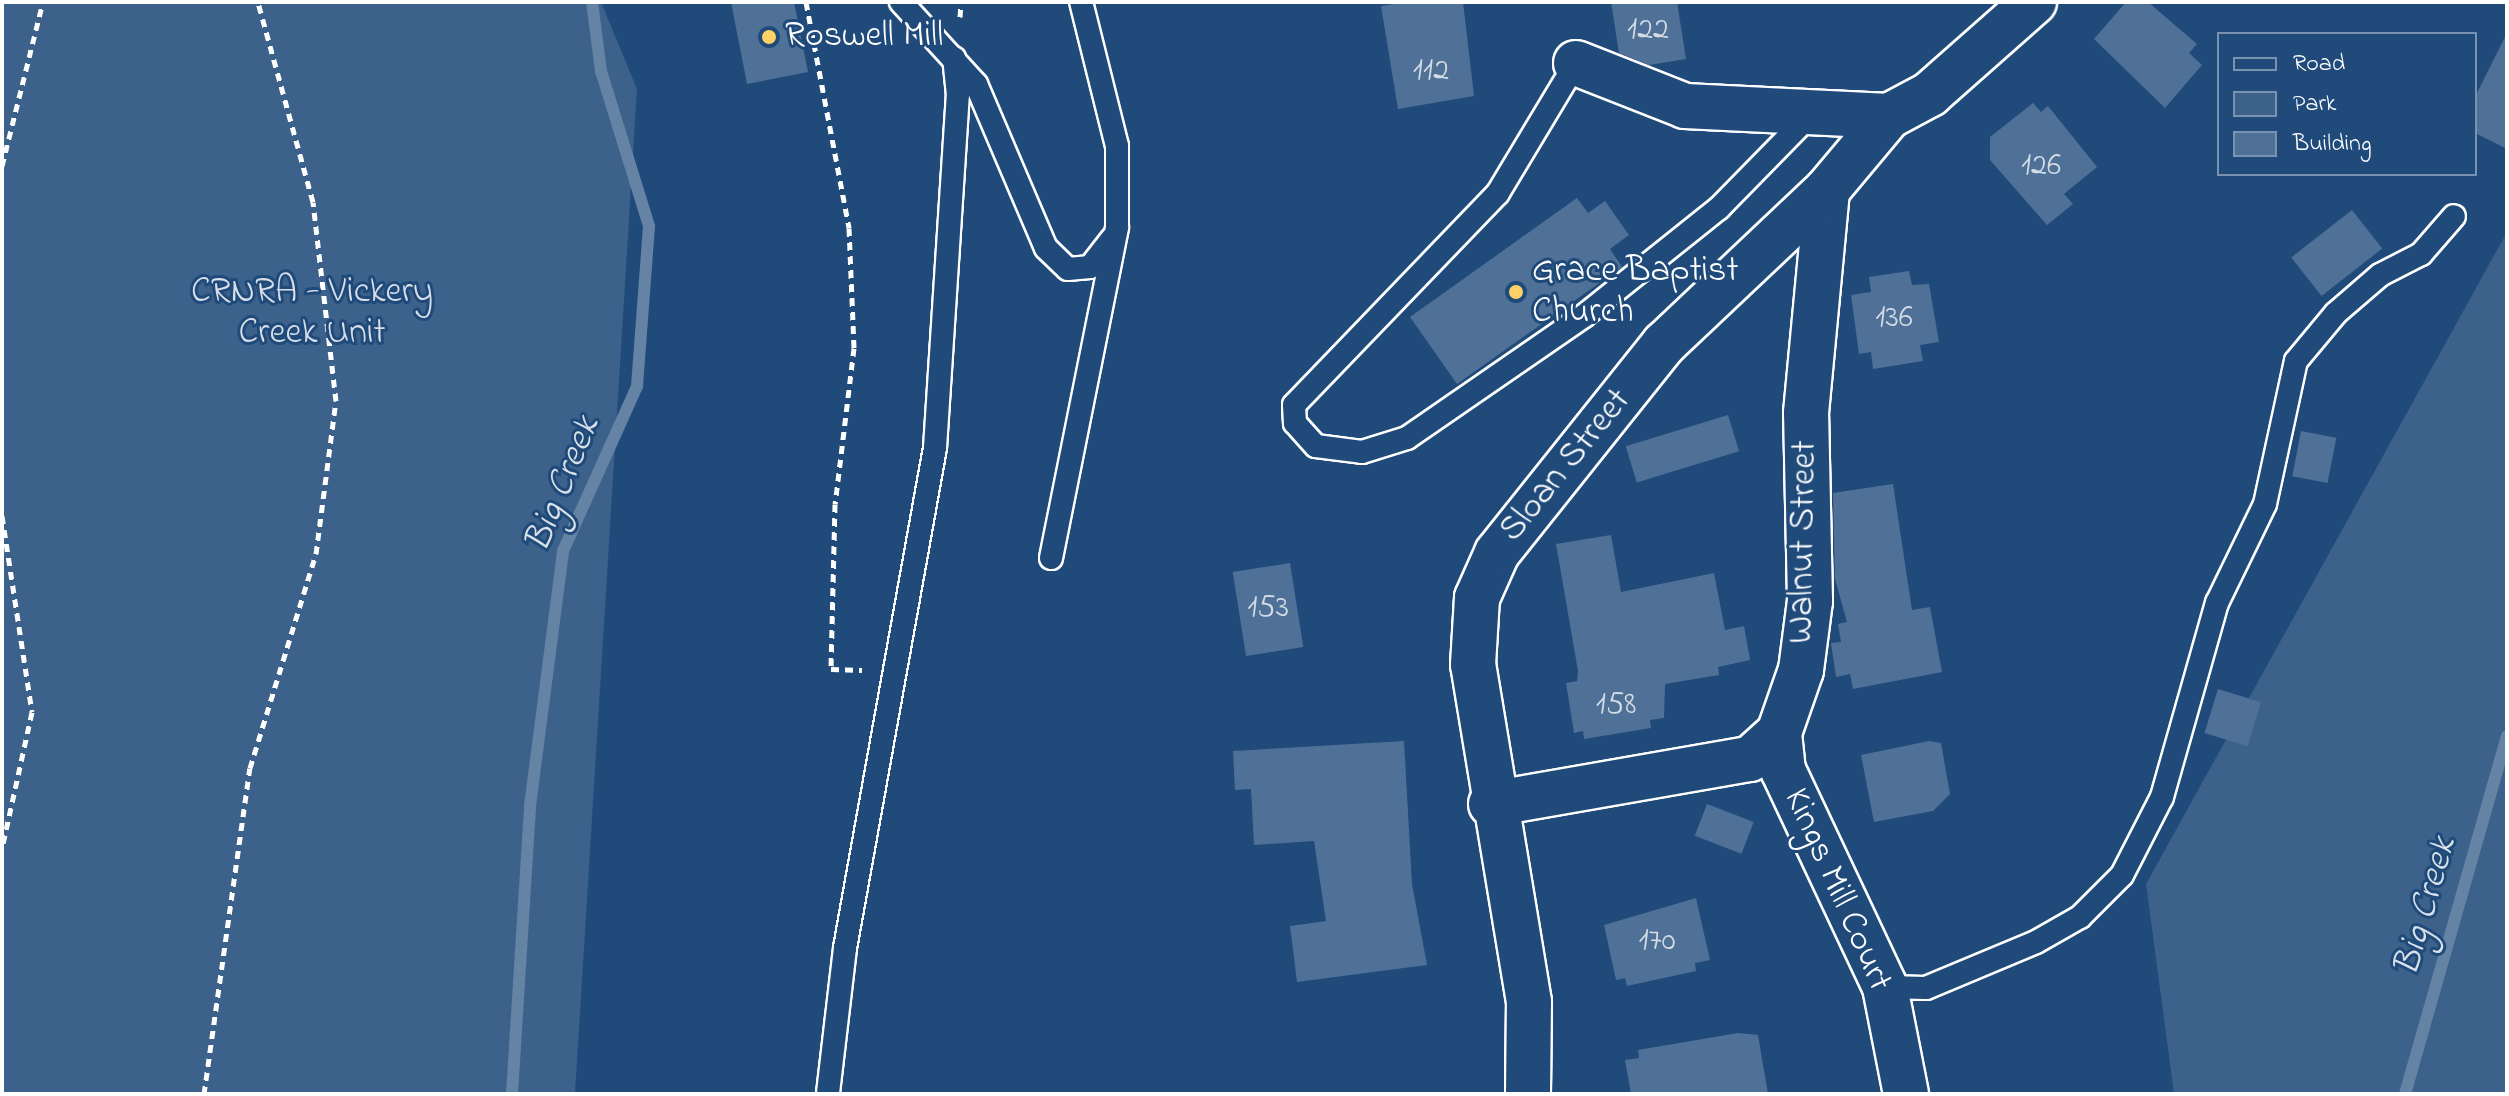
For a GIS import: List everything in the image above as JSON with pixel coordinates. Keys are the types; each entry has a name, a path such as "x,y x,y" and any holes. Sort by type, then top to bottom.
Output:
{"street":[{"name":"Sloan Street","path":"1528,1094 1529,1002 1491,804 1473,631 1497,553 1664,344 1827,190 1889,116 1930,94 2019,8"},
{"path":"1576,63 1685,106 1889,116"},
{"name":"Walnut Street","path":"1491,804 1750,759 1779,733 1801,670 1810,601 1806,413 1827,190"},
{"name":"Kings Mill Court","path":"1779,733 1783,770 1885,987 1906,1094"}],"lane":[{"path":"901,2 976,84 1046,248 1068,269 1090,267 1103,257 1117,227"},
{"path":"1051,558 1117,227 1117,146 1081,2"},
{"path":"828,1093 845,948 935,448 958,95 954,58"},
{"path":"1576,63 1498,193 1294,405 1295,423 1316,446 1362,452 1407,438 1597,306 1719,208 1813,112"},
{"path":"1885,987 1926,988 2036,942 2080,917 2122,875 2162,797 2217,603 2265,504 2296,361 2336,313 2380,275 2421,254 2454,216"}],"path":[{"path":"2,166 43,2"},
{"path":"204,1094 250,768 316,554 336,401 313,202 258,2"},
{"path":"806,2 849,228 854,348 835,504 831,669 895,672"},
{"path":"2,516 32,712 2,848"}],"green space":[{"name":"CRNRA - Vickery Creek Unit","path":"2,2 601,2 637,89 575,1094 2,1094"},
{"path":"2507,232 2507,1094 2174,1094 2146,884"}],"building":[{"name":"Roswell Mill","path":"731,2 794,2 808,72 747,84"},
{"path":"1406,2 1463,2 1474,96 1398,109 1381,6"},
{"path":"1611,2 1677,2 1686,59 1649,65 1619,53"},
{"path":"2126,2 2148,2 2197,44 2189,53 2202,65 2165,108 2094,39"},
{"path":"2507,33 2507,149 2477,134 2477,93"},
{"path":"2033,103 2041,112 2048,106 2097,167 2064,194 2073,204 2047,225 1990,160 1990,137"},
{"name":"Grace Baptist Church","path":"1577,198 1588,213 1605,201 1629,235 1610,249 1622,267 1457,384 1410,317"},
{"path":"2352,210 2382,249 2321,296 2291,257"},
{"path":"1909,271 1912,285 1929,284 1939,342 1920,345 1923,361 1873,369 1871,352 1859,354 1851,295 1871,292 1869,277"},
{"path":"1728,415 1739,451 1637,483 1626,446"},
{"path":"2301,431 2336,438 2328,483 2292,476"},
{"path":"1893,484 1912,610 1930,607 1942,672 1853,689 1850,674 1836,677 1831,643 1841,642 1838,624 1847,622 1835,579 1833,493"},
{"path":"1611,535 1621,592 1714,573 1725,630 1744,626 1750,660 1718,667 1719,675 1665,684 1664,718 1650,720 1651,728 1584,739 1583,731 1574,733 1566,683 1577,681 1578,671 1556,544"},
{"path":"1290,563 1303,647 1246,656 1233,572"},
{"path":"2218,689 2261,702 2248,746 2205,733"},
{"path":"1404,741 1412,884 1427,965 1297,982 1290,926 1326,921 1314,841 1254,845 1251,789 1235,790 1233,751"},
{"path":"1929,741 1941,743 1950,794 1933,811 1874,822 1861,755"},
{"path":"1707,804 1754,822 1741,854 1695,836"},
{"path":"1696,898 1710,960 1695,963 1696,971 1627,986 1625,978 1616,980 1604,925"},
{"path":"1738,1033 1758,1035 1768,1094 1631,1094 1625,1060 1639,1058 1638,1050"}],"waterway":[{"name":"Big Creek","path":"512,1094 530,806 563,551 637,386 649,226 601,71 592,2"},
{"name":"Big Creek","path":"2405,1094 2507,736"}],"place":[{"name":"Roswell Mill","path":"769,37"},
{"name":"Grace Baptist Church","path":"1516,292"}]}
